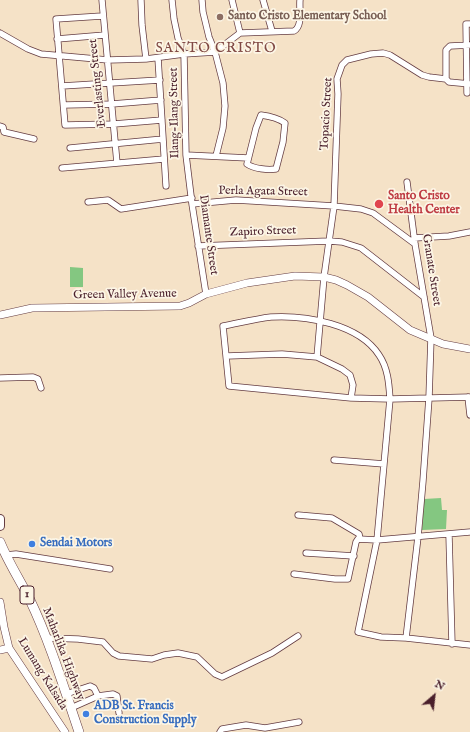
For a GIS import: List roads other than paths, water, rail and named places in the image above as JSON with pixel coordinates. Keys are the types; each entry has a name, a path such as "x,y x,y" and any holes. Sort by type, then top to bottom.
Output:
{"main road":[{"path":"0,519 0,526"},
{"name":"Maharlika Highway","path":"0,542 30,599 46,638 79,732"}],"street":[{"name":"Everlasting Street","path":"102,0 102,16 108,60 117,163"},
{"path":"142,0 142,25 146,59"},
{"name":"Ilang-Ilang Street","path":"172,0 178,38 184,54 186,155 189,180"},
{"path":"202,0 203,12 209,37 215,52 223,83 225,106 223,128 216,156"},
{"path":"232,0 240,33"},
{"path":"263,0 272,31"},
{"path":"0,33 35,52 59,56 108,60 146,59 215,52 240,33 294,31 298,29 300,0"},
{"path":"102,16 56,20 65,125 114,124 162,120"},
{"path":"467,93 468,45 466,24 470,24"},
{"path":"57,40 105,35"},
{"path":"446,79 446,50 450,46 468,45"},
{"name":"Topacio Street","path":"317,357 324,277 334,206 338,94 337,79 342,65 347,60 371,54 383,53 390,55 429,78 446,79 449,82 468,84"},
{"path":"158,58 166,186"},
{"path":"62,86 160,80"},
{"path":"64,106 161,100"},
{"path":"261,115 280,120 285,124 283,142 276,169 251,166 247,164 248,158 261,115"},
{"path":"0,126 3,127 4,132 34,139"},
{"path":"70,148 163,139"},
{"path":"186,155 248,158"},
{"path":"62,168 164,159"},
{"name":"Diamante Street","path":"189,180 206,294"},
{"name":"Granate Street","path":"406,638 418,537 429,398 431,338 414,238 407,182"},
{"name":"Perla Agata Street","path":"88,202 108,200 121,209 192,201 236,200 361,209 373,213 415,244"},
{"path":"414,238 449,236 470,232"},
{"name":"Zapiro Street","path":"198,246 329,241 342,242 361,248 424,297"},
{"name":"Green Valley Avenue","path":"0,315 32,308 180,306 206,294 247,283 295,276 324,277 336,280 368,297 410,330 443,344 470,349"},
{"path":"470,415 469,397 390,399 351,398 229,386 223,326 270,317 321,320 351,332 365,341 379,355 389,377 390,399 377,540 358,632 381,637 406,638 470,646"},
{"path":"227,356 282,354 317,357 342,369 350,376 353,385 351,398"},
{"path":"0,378 33,377 38,379 42,388"},
{"path":"334,460 384,464"},
{"path":"298,515 323,517 336,520 359,534 360,540"},
{"path":"294,574 334,579 348,579 356,542 358,539 377,540 470,532"},
{"path":"449,535 452,644"},
{"path":"306,553 354,556"},
{"path":"6,555 16,554 110,569"},
{"name":"Lumang Kalsada","path":"0,602 10,648 65,732"},
{"path":"46,638 78,639 103,642 113,653 119,656 152,659 178,653 197,657 215,674 222,677 272,653 298,636"},
{"path":"0,650 10,648"},
{"path":"66,694 90,686 94,688 98,696"},
{"path":"71,708 98,696 113,694 117,696 119,713"},
{"path":"220,732 222,729 246,725 265,728 299,722"}],"place":[{"name":"Santo Cristo Elementary School","path":"220,17"},
{"name":"Santo Cristo Health Center","path":"379,204"},
{"name":"Sendai Motors","path":"32,544"},
{"name":"ADB St. Francis Construction Supply","path":"86,714"}],"district":[{"name":"SANTO CRISTO","path":"216,49"}]}
